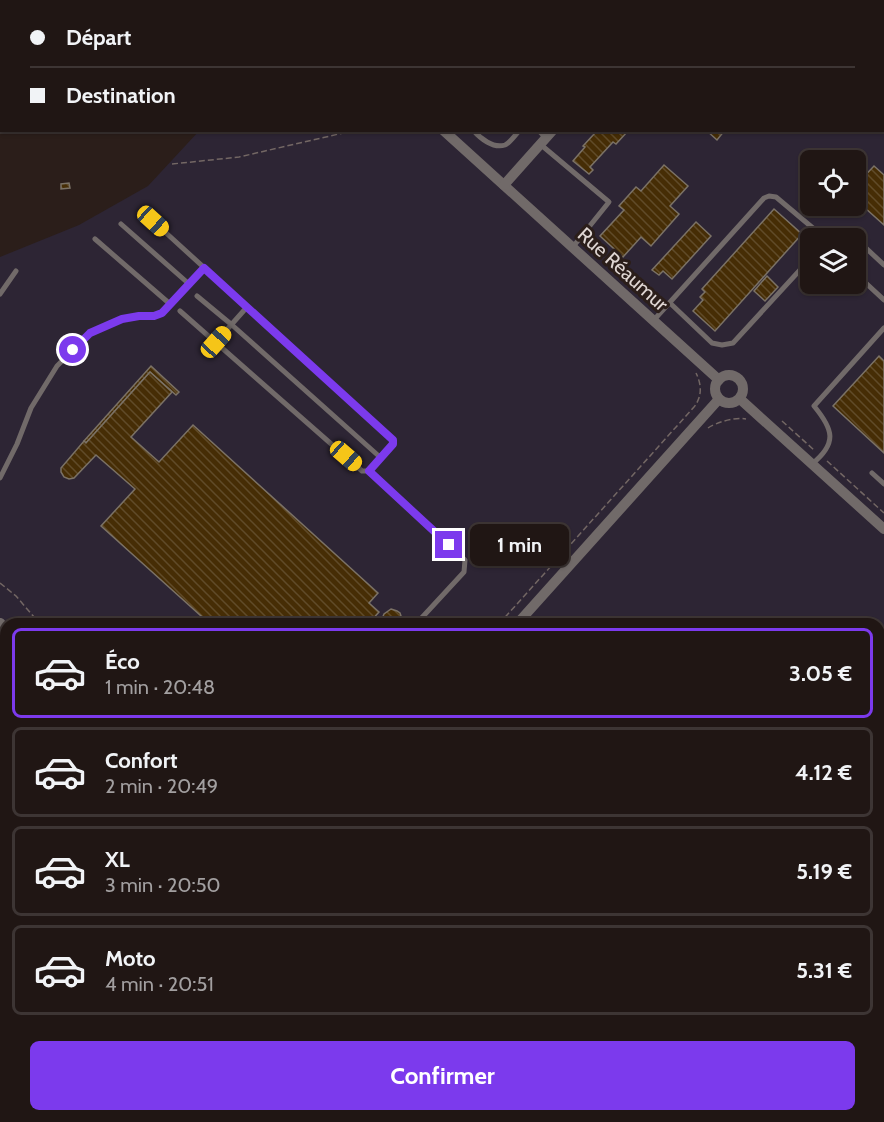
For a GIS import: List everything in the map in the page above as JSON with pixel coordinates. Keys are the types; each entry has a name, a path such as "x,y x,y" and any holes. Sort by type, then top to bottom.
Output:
{"street":[{"name":"Rue Réaumur","path":"445,132 719,380 731,375 739,379 743,391 740,399 884,529"},
{"path":"504,185 544,136"},
{"path":"719,380 716,392 719,399 728,403 740,399"},
{"path":"522,618 719,399"}],"lane":[{"path":"475,132 495,146 506,145 518,132"},
{"path":"544,136 609,201 572,248"},
{"path":"653,321 764,198 776,197 813,228"},
{"path":"153,221 393,440 393,444 369,471"},
{"path":"121,224 189,284"},
{"path":"95,239 170,304"},
{"path":"866,248 884,265"},
{"path":"0,478 31,408 57,366 90,333 122,319 162,313 204,268"},
{"path":"670,303 712,343 722,345 733,343 800,270"},
{"path":"0,294 16,271"},
{"path":"866,283 884,300"},
{"path":"197,296 381,458"},
{"path":"216,342 248,307"},
{"path":"180,311 362,471 369,471 465,560 464,572 422,618"},
{"path":"813,464 826,451 830,431 826,420 814,406 884,328"},
{"path":"872,473 884,484"}],"path":[{"path":"172,164 239,156 347,132"},
{"path":"504,618 680,423"},
{"path":"0,583 16,596 35,618"}],"shaded area":[{"path":"198,132 884,132 884,618 0,618 0,257 79,225 148,186"}],"building":[{"path":"627,132 616,144 613,142 590,167 593,170 589,174 573,161 595,133"},
{"path":"708,132 723,132 717,140"},
{"path":"664,165 688,186 670,206 679,214 651,246 641,237 623,257 600,236 624,210 619,206 636,187 641,191"},
{"path":"874,166 884,175 884,225 866,209 866,174"},
{"path":"69,183 70,188 61,189 61,184"},
{"path":"774,209 800,232 800,236 715,331 693,311 703,300 700,297 705,292 702,289"},
{"path":"696,222 711,236 672,279 663,271 659,275 652,270"},
{"path":"767,276 778,287 765,301 754,291"},
{"path":"879,356 884,361 884,453 833,406"},
{"path":"151,366 179,392 176,395 150,372 86,443 84,441"},
{"path":"150,372 172,392 131,437 159,462 193,425 378,593 369,603 379,612 374,618 203,618 101,526 135,489 96,455 74,478 64,477 61,468 84,441 86,443"},
{"path":"391,609 400,613 402,618 382,618"}],"route":[{"path":"73,350 90,333 122,319 162,313 204,268 393,440 393,444 369,471 449,545"}]}
